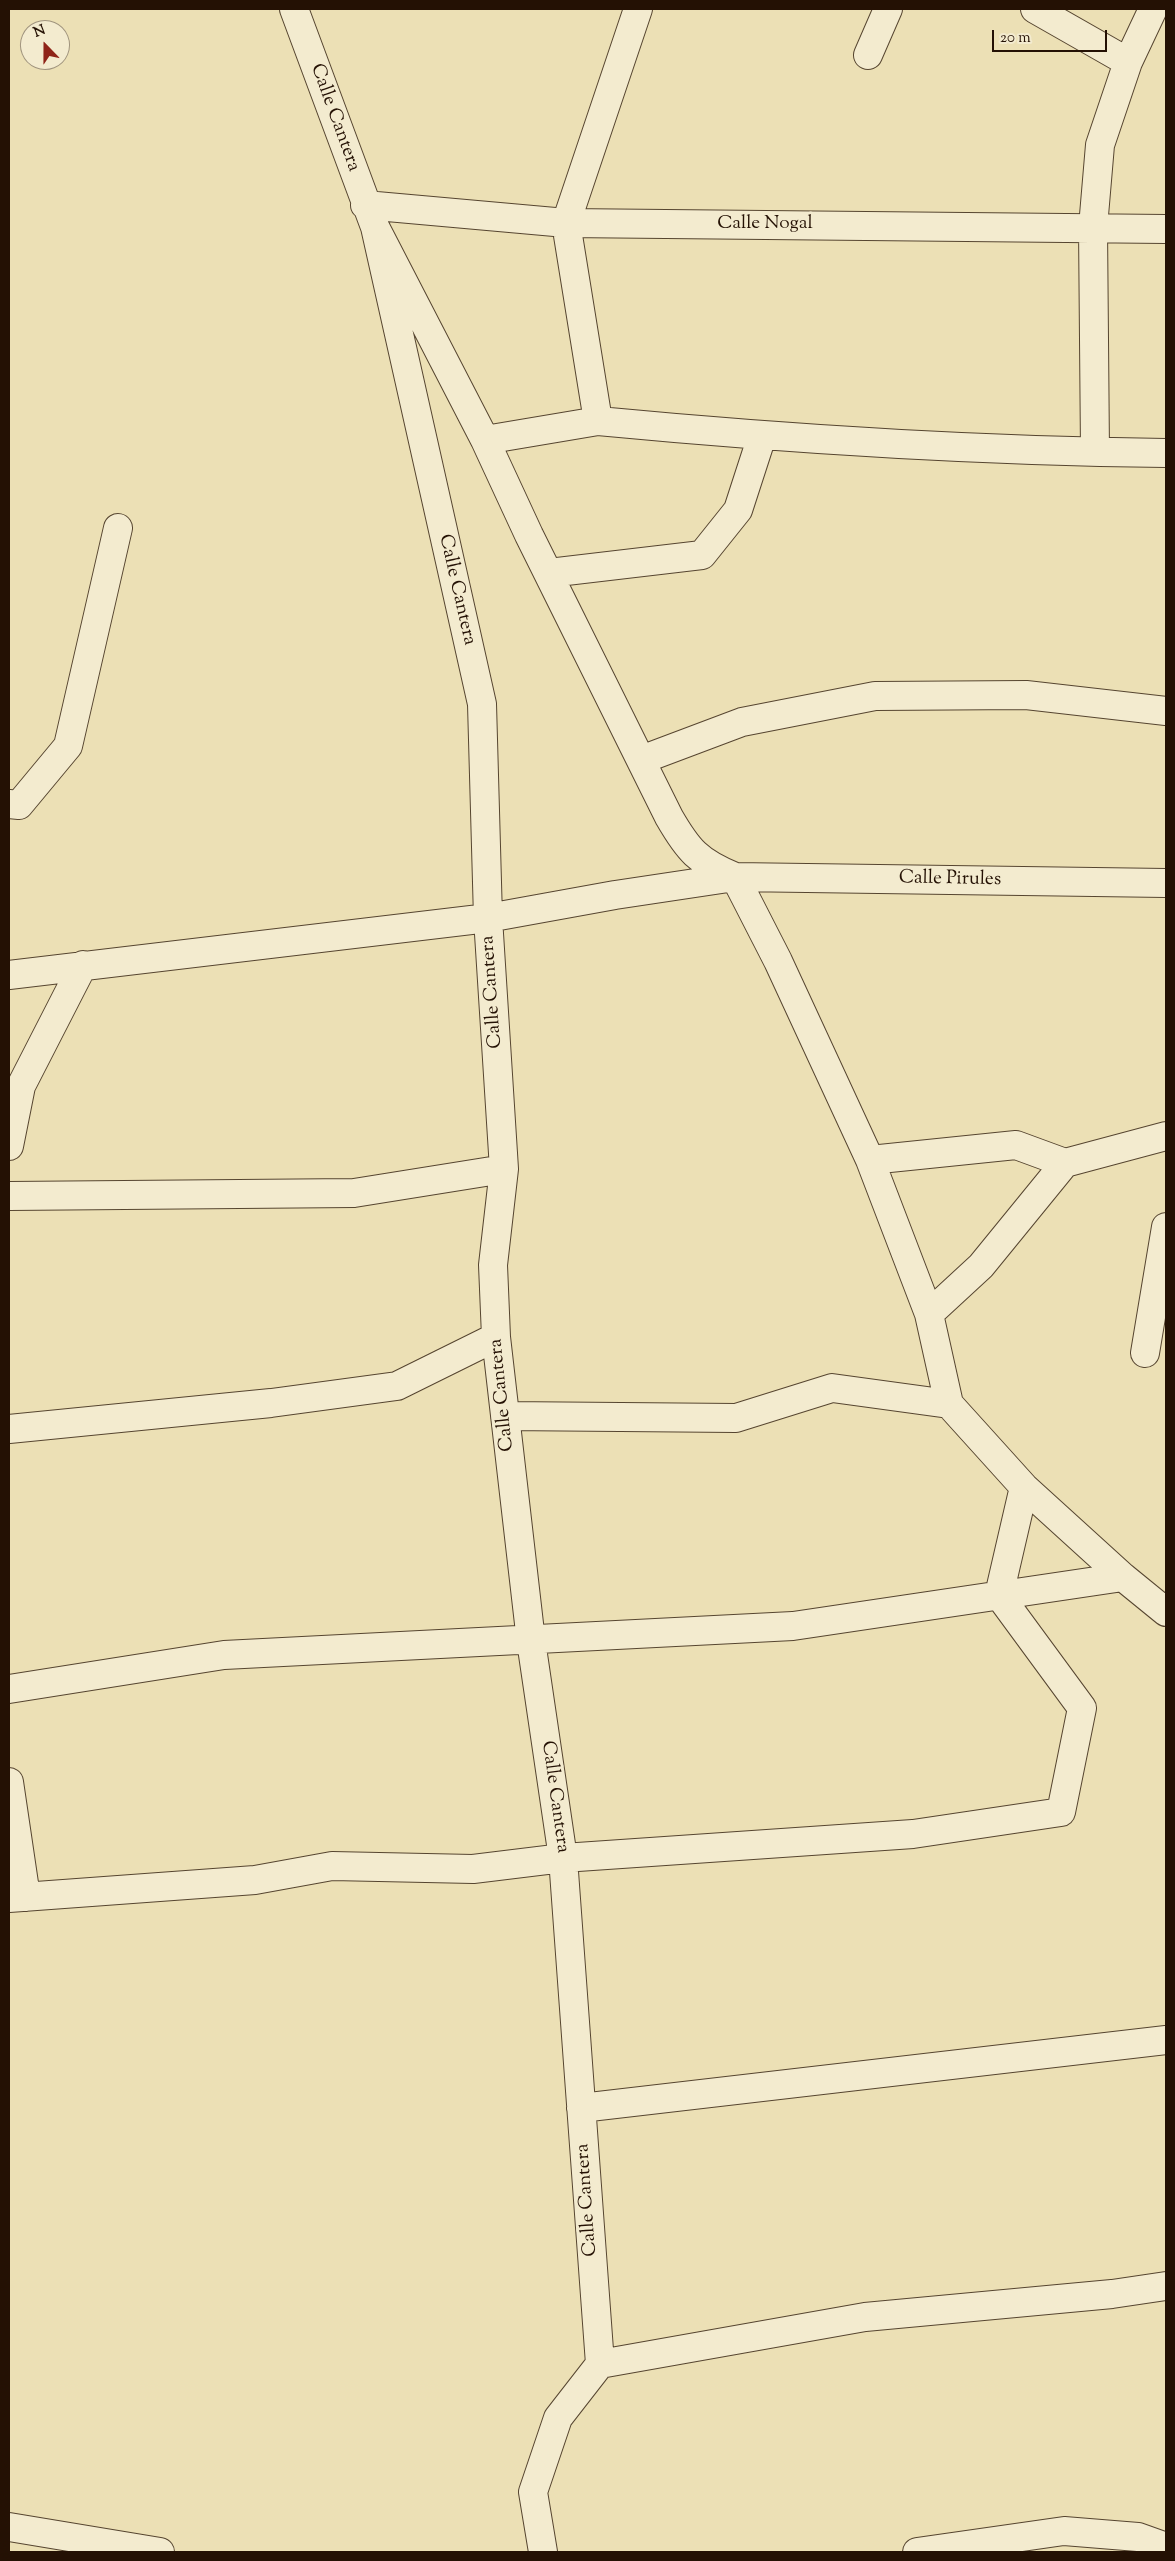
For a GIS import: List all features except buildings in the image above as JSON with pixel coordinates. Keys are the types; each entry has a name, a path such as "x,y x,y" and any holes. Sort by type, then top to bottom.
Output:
{"street":[{"name":"Calle Cantera","path":"294,9 370,216 485,440 641,760 687,847 714,869 734,877"},
{"path":"598,421 566,223 638,9"},
{"path":"868,55 888,9"},
{"path":"1035,9 1128,62"},
{"path":"1095,452 1093,227 1100,145 1128,62 1153,9"},
{"name":"Calle Cantera","path":"370,216 482,704 488,918 504,1169 493,1265 496,1337 531,1641 563,1858 600,2364"},
{"name":"Calle Nogal","path":"370,216 566,223 1166,229"},
{"path":"485,440 598,421 762,436 1095,452 1166,453"},
{"path":"549,573 702,555 738,510 762,436"},
{"path":"9,804 18,805 68,746 118,528"},
{"path":"641,760 742,722 875,696 1026,695 1166,711"},
{"path":"9,975 488,918 615,895 734,877 778,961 870,1160 929,1314 949,1404 1024,1487 1166,1612"},
{"name":"Calle Pirules","path":"734,877 1166,883"},
{"path":"9,1146 21,1086 82,965"},
{"path":"870,1160 1016,1145 1065,1163 1166,1136"},
{"path":"929,1314 981,1266 1065,1163"},
{"path":"9,1196 354,1193 504,1169"},
{"path":"1145,1353 1166,1227"},
{"path":"9,1429 271,1403 397,1386 496,1337"},
{"path":"505,1416 736,1418 832,1388 949,1404"},
{"path":"9,1782 17,1898 255,1880 332,1866 473,1869 563,1858 913,1834 1061,1812 1082,1708 999,1596 1024,1487"},
{"path":"9,1689 224,1655 531,1641 793,1626 1124,1577"},
{"path":"581,2108 1166,2040"},
{"path":"543,2552 533,2492 558,2418 600,2364 865,2317 1112,2294 1166,2286"},
{"path":"9,2527 160,2552"},
{"path":"917,2552 969,2543 1064,2531 1138,2537 1166,2547"}]}
